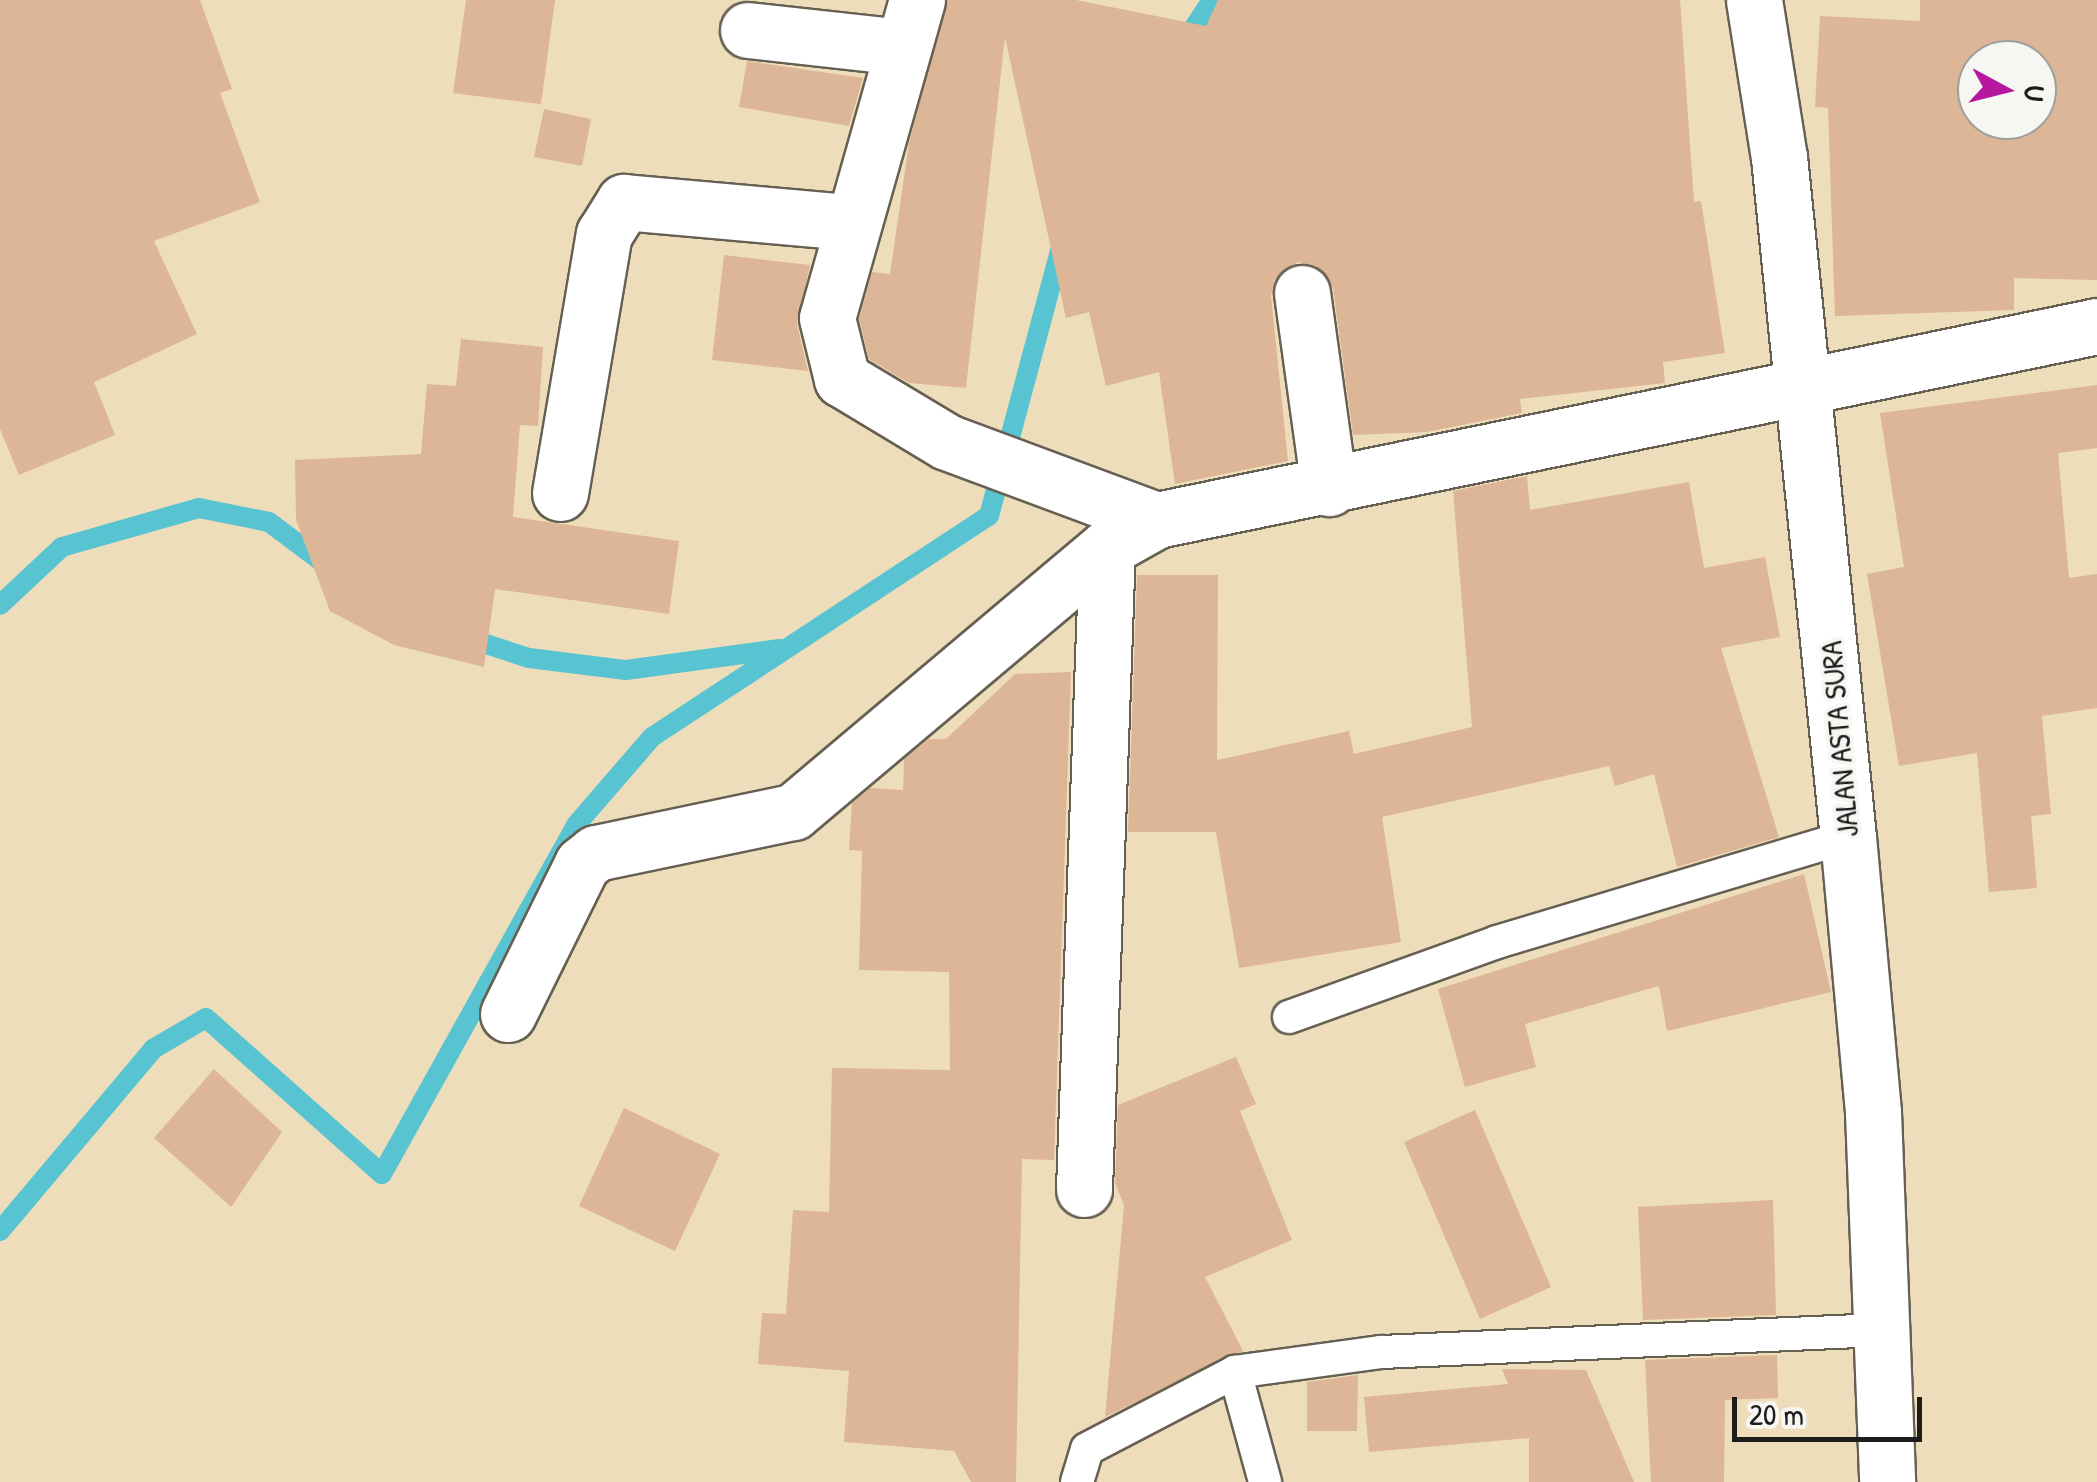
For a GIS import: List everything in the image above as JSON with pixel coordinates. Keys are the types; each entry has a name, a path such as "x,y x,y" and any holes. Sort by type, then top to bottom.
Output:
{"street":[{"name":"JALAN ASTA SURA","path":"1754,0 1780,158 1798,386 1848,837 1881,1330 1887,1482"},
{"path":"748,30 910,23 850,222 827,318 842,380 948,442 1157,520"},
{"path":"560,494 604,234 624,202 850,222"},
{"path":"1302,293 1329,488"},
{"path":"508,1014 582,864 614,844 793,812 1107,548 1157,520 1329,488 1798,386 2097,326"},
{"path":"1084,1189 1107,548"}],"lane":[{"path":"1289,1017 1497,942 1848,837"},
{"path":"1077,1482 1087,1450 1234,1372 1381,1352 1881,1330"},
{"path":"1234,1372 1265,1482"}],"building":[{"path":"0,0 200,0 232,89 220,93 260,202 154,241 197,334 94,382 115,435 19,475 0,429"},
{"path":"466,0 555,0 541,104 453,93"},
{"path":"947,0 1076,0 1206,26 1218,0 1680,0 1694,202 1701,201 1725,353 1663,362 1665,383 1520,399 1522,413 1427,432 1353,435 1333,288 1315,265 1297,262 1274,280 1271,296 1288,461 1175,484 1159,372 1106,386 1089,312 1066,318 1005,37 966,388 909,383 869,359 859,319 872,272 890,274 909,143"},
{"path":"1920,0 2097,0 2097,280 2014,278 2014,310 1835,316 1828,108 1815,107 1820,16 1920,21"},
{"path":"747,61 863,78 849,126 739,107"},
{"path":"544,109 591,119 582,166 534,157"},
{"path":"724,255 810,265 797,324 808,371 712,360"},
{"path":"461,339 543,347 538,426 520,425 513,517 679,541 669,614 495,589 484,667 394,645 330,611 296,520 295,460 421,454 427,384 456,386"},
{"path":"2097,385 2097,448 2058,453 2069,578 2097,574 2097,708 2042,716 2051,814 2031,816 2037,888 1989,892 1977,753 1899,766 1867,574 1904,567 1880,413"},
{"path":"1527,476 1530,510 1689,482 1704,568 1765,557 1780,637 1721,648 1779,837 1677,867 1654,774 1615,786 1609,766 1382,817 1401,942 1239,968 1216,832 1128,832 1137,575 1218,575 1217,760 1349,731 1354,754 1472,727 1453,491"},
{"path":"1071,672 1054,1160 1022,1159 1016,1482 971,1482 954,1451 844,1442 849,1371 758,1364 762,1313 786,1314 793,1210 829,1212 832,1068 950,1070 949,972 859,970 862,851 849,850 852,803 870,788 903,790 904,759 929,739 946,739 1015,674"},
{"path":"1804,874 1831,992 1667,1031 1659,986 1525,1024 1536,1067 1465,1087 1438,989"},
{"path":"1236,1057 1256,1104 1240,1111 1292,1240 1205,1277 1243,1351 1105,1417 1124,1205 1115,1183 1118,1105"},
{"path":"214,1069 282,1132 231,1207 154,1138"},
{"path":"624,1108 720,1154 675,1251 579,1206"},
{"path":"1475,1110 1551,1287 1480,1319 1404,1142"},
{"path":"1773,1200 1776,1315 1643,1320 1638,1207"},
{"path":"1777,1355 1778,1398 1725,1400 1724,1482 1651,1482 1645,1360"},
{"path":"1502,1369 1586,1370 1634,1482 1529,1482 1529,1438 1369,1452 1364,1397 1508,1384"},
{"path":"1358,1375 1357,1431 1307,1431 1307,1382"}],"waterway":[{"path":"1183,44 1212,0"},
{"path":"0,1231 153,1049 206,1018 382,1174 576,825 652,737 989,516 1062,243"},
{"path":"0,605 62,547 199,508 269,522 329,567"},
{"path":"464,637 529,658 626,670 780,649"}]}
